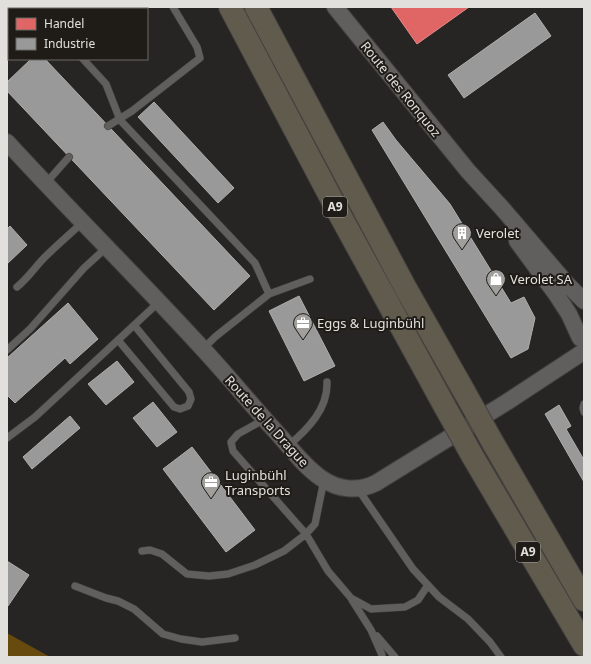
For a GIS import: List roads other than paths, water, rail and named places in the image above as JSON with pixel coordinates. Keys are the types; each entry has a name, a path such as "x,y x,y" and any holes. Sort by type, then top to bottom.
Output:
{"highway":[{"name":"A9","path":"230,7 337,210 444,405 584,645"},
{"name":"A9","path":"256,7 405,287 584,600"}],"street":[{"name":"Route des Ronquoz","path":"335,7 468,171 584,301"},
{"name":"Route de la Drague","path":"7,142 203,349 288,446 315,473 324,480 340,487 358,489 366,487 384,478 507,402 583,343"},
{"name":"Route des Ronquoz","path":"468,171 496,213 556,294 569,314 583,343"}],"lane":[{"path":"108,126 120,120 200,58 197,47 173,7"},
{"path":"84,60 106,84 120,120 255,264 269,294"},
{"path":"46,183 69,157"},
{"path":"17,287 30,276 46,256 83,222"},
{"path":"7,350 30,329 84,268 107,247"},
{"path":"203,349 215,337 269,294 310,279"},
{"path":"7,438 35,417 159,302"},
{"path":"118,340 174,407 180,409 188,406 191,399 189,392 134,325"},
{"path":"288,446 306,430 324,404 327,382"},
{"path":"584,404 584,412"},
{"path":"265,419 238,434 231,442 233,451 306,534 328,571 351,598 371,630 382,657"},
{"path":"142,551 150,550 162,554 187,574 208,576 228,574 255,565 284,551 306,534 315,524 324,480"},
{"path":"358,489 413,569 439,596 468,619 490,642 501,657"},
{"path":"351,598 371,609 405,607 418,600 428,585"},
{"path":"75,586 106,598 118,600 134,609 163,634 181,639 202,642 235,638"},
{"path":"371,630 395,657"}],"place":[{"name":"Verolet","path":"462,250"},
{"name":"Verolet SA","path":"496,296"},
{"name":"Eggs & Luginbühl","path":"303,340"},
{"name":"Luginbühl Transports","path":"211,499"}]}
